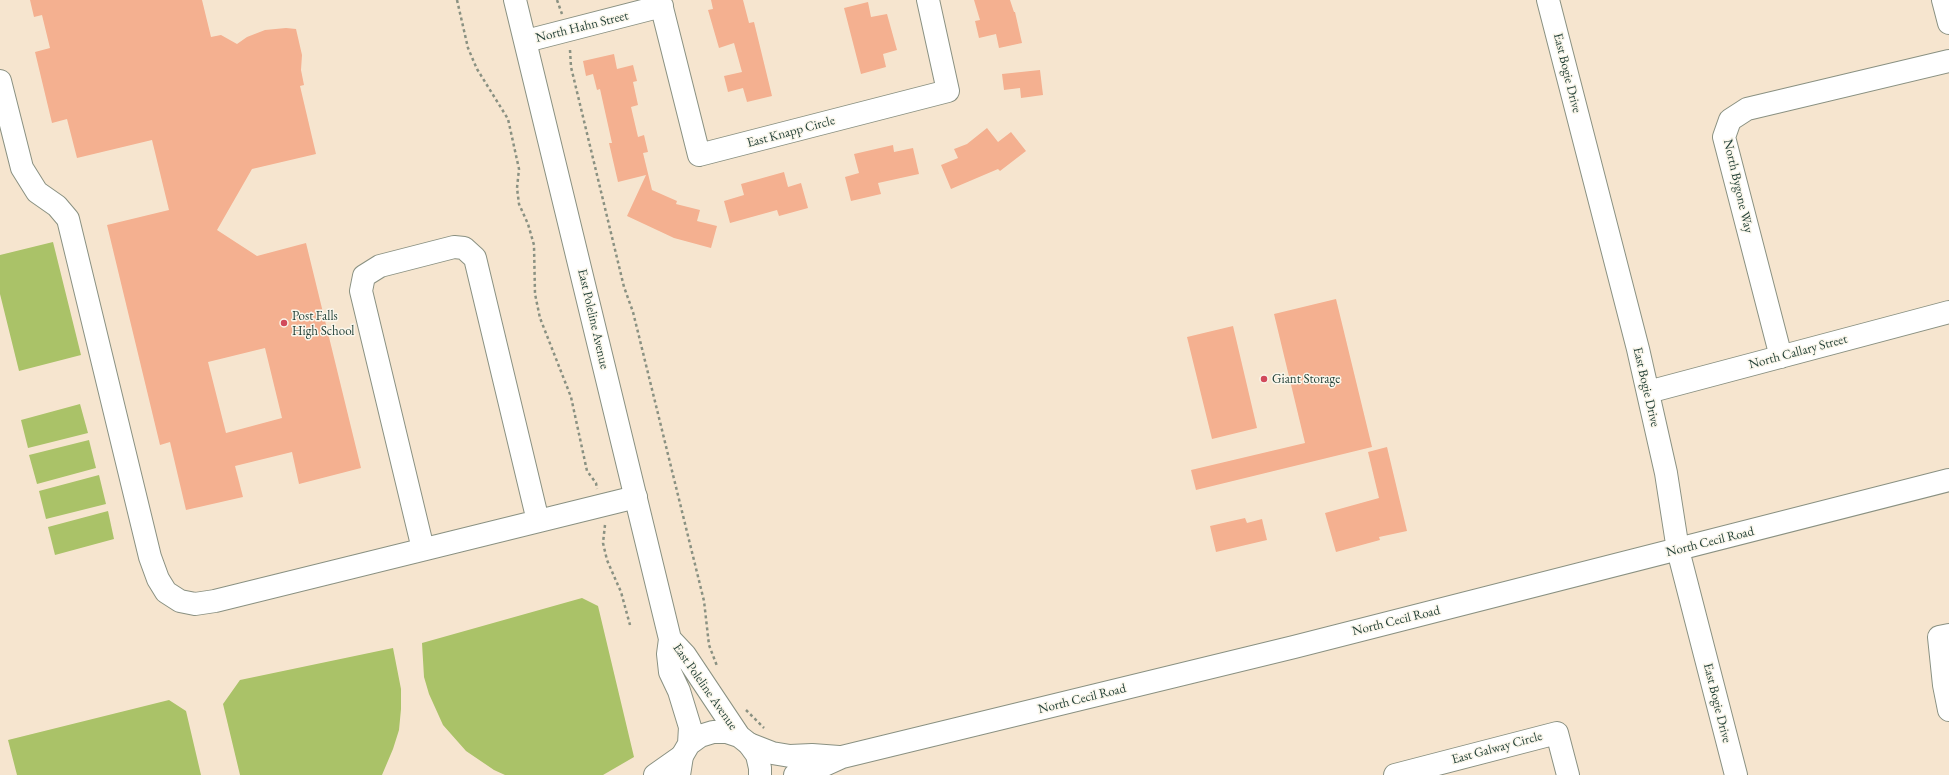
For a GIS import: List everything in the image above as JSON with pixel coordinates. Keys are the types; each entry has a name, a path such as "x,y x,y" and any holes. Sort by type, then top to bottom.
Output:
{"street":[{"name":"East Poleline Avenue","path":"515,0 670,639 668,654 670,672 679,691 690,727 683,758"},
{"name":"East Knapp Circle","path":"661,3 699,155 948,91 928,0"},
{"name":"East Bogie Drive","path":"1548,0 1648,392 1666,473 1678,550 1736,775"},
{"path":"1943,0 1949,23"},
{"name":"North Hahn Street","path":"526,41 661,3"},
{"name":"North Bygone Way","path":"1781,357 1724,137 1730,120 1747,109 1949,62"},
{"path":"0,81 22,168 37,192 57,206 68,219 150,557 158,579 166,592 180,601 195,604 215,601 636,497"},
{"path":"423,550 361,291 364,276 380,266 454,247 464,248 475,258 538,521"},
{"name":"North Callary Street","path":"1648,392 1949,312"},
{"name":"North Cecil Road","path":"795,775 818,768 842,757 1678,550 1949,480"},
{"path":"1949,635 1939,637 1944,686 1949,710"},
{"name":"East Poleline Avenue","path":"670,639 685,655 744,740 757,755 760,775"},
{"name":"North Cecil Road","path":"683,758 700,736 713,732 727,732 772,753 790,756 812,755 842,757"},
{"name":"East Galway Circle","path":"1395,775 1557,733 1568,775"},
{"path":"655,775 683,758"}],"path":[{"path":"457,0 468,48 477,69 508,119 519,169 517,188 519,204 528,224 534,244 535,294 540,318 571,397 587,471 596,483 606,528 603,543 607,560 621,592 630,625"},
{"path":"558,0 560,5"},
{"path":"570,51 572,67 624,287 633,312 704,601 709,645 718,670"},
{"path":"745,709 765,729"}],"green space":[{"path":"53,242 81,355 19,371 0,294 0,255"},
{"path":"80,404 88,433 28,448 21,420"},
{"path":"89,440 96,468 37,484 29,455"},
{"path":"99,475 106,504 46,519 39,491"},
{"path":"108,511 114,539 55,555 48,527"},
{"path":"582,598 598,606 634,757 603,775 505,775 494,770 466,751 443,725 429,694 424,677 422,643"},
{"path":"393,648 401,689 401,709 399,730 382,775 240,775 223,704 240,680"},
{"path":"169,700 186,711 201,775 17,775 8,740"}],"building":[{"path":"30,0 202,0 211,37 221,35 237,44 247,37 265,30 286,28 296,29 302,55 301,70 304,85 300,86 316,154 252,169 217,230 257,256 306,243 361,468 299,484 292,452 235,466 243,497 186,510 170,442 160,445 107,225 169,210 152,140 77,158 67,119 52,123 35,52 50,48 42,15 34,17","holes":["265,348 282,418 226,433 208,362"]},
{"path":"711,0 743,0 749,23 754,22 772,96 747,102 743,88 728,92 724,76 742,72 734,43 719,48 708,10 713,9"},
{"path":"974,0 1010,0 1015,12 1022,43 999,48 996,34 979,38 975,21 980,20"},
{"path":"868,2 871,17 887,14 897,50 883,54 886,67 861,74 844,8"},
{"path":"614,54 617,69 633,65 637,81 633,82 638,105 631,107 638,137 644,135 648,152 643,153 652,190 677,201 676,204 700,210 697,221 717,226 711,248 674,238 627,216 646,175 618,182 609,143 612,143 600,89 597,90 593,74 586,76 583,61"},
{"path":"1040,70 1043,95 1021,98 1020,88 1004,90 1002,74"},
{"path":"987,128 998,142 1011,132 1026,151 1000,171 998,169 951,189 941,165 958,158 954,149 967,144"},
{"path":"893,145 894,152 913,148 919,174 878,183 881,194 851,201 845,177 859,173 854,154"},
{"path":"784,172 788,187 801,183 808,208 779,216 777,210 730,223 724,201 744,195 741,184"},
{"path":"1336,299 1372,447 1196,490 1191,470 1305,443 1274,314"},
{"path":"1233,326 1257,428 1212,439 1187,337"},
{"path":"1387,447 1407,531 1379,537 1380,540 1336,552 1325,513 1379,498 1368,452"},
{"path":"1245,518 1247,523 1262,519 1267,540 1216,552 1210,526"}],"place":[{"name":"Post Falls High School","path":"284,323"},
{"name":"Giant Storage","path":"1264,379"}]}
